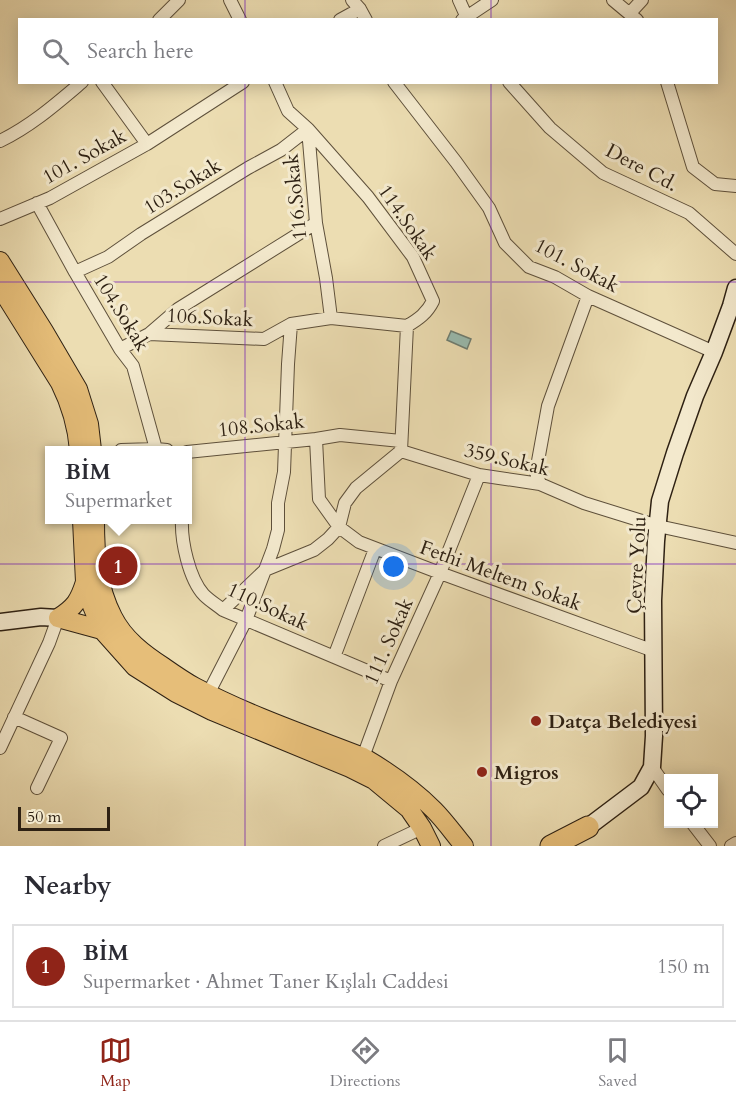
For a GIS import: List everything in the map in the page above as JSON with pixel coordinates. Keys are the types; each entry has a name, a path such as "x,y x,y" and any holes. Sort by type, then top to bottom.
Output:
{"highway":[{"path":"551,846 588,827"},
{"path":"568,846 588,827"}],"main road":[{"path":"0,261 78,390 89,424 92,446"},
{"path":"0,287 67,397 76,423 79,446"},
{"path":"82,524 85,582 92,606 102,630 135,667 176,693 212,711 374,780 409,809 431,846"},
{"path":"95,524 95,555 104,597 114,619 130,642 151,659 208,694 363,757 377,765 433,809 464,846"},
{"path":"58,618 80,599 85,582"},
{"path":"58,618 102,630"}],"street":[{"path":"161,18 179,0"},
{"path":"230,0 239,18"},
{"path":"459,0 466,18 492,0"},
{"path":"613,0 633,16 642,0"},
{"path":"344,18 359,10"},
{"path":"0,141 40,117 80,84"},
{"path":"103,84 147,144"},
{"name":"101. Sokak","path":"0,219 50,198 147,144 240,84"},
{"name":"116.Sokak","path":"276,84 288,111 308,129 316,223 331,318"},
{"name":"101. Sokak","path":"396,84 489,208 505,243 529,267 714,352"},
{"name":"Dere Cd.","path":"511,84 550,128 603,172 689,213 736,254"},
{"path":"668,84 693,167 715,184 736,186"},
{"name":"103.Sokak","path":"75,272 108,257 141,234 281,150 308,129"},
{"name":"114.Sokak","path":"308,129 368,197 413,257 433,301 420,319 407,326"},
{"name":"104.Sokak","path":"37,203 120,349 133,366 160,446"},
{"path":"120,349 149,334 178,309 316,223"},
{"name":"Çevre Yolu","path":"652,767 654,736 653,600 660,501 695,396 734,307 736,288"},
{"path":"540,484 536,472 548,406 588,296"},
{"name":"106.Sokak","path":"149,334 264,339 291,324 331,318 407,326"},
{"path":"208,694 246,620 278,530 278,503 284,472 291,324"},
{"path":"223,610 265,570 314,550 328,539 339,527 345,503 356,488 401,446 407,326"},
{"name":"359.Sokak","path":"316,439 340,435 401,446 479,476 540,484 584,503 658,526 736,543"},
{"name":"108.Sokak","path":"192,451 316,439 319,499 339,527"},
{"name":"111. Sokak","path":"363,757 391,681 440,573 479,476"},
{"name":"110.Sokak","path":"183,524 192,577 204,595 223,610 391,681"},
{"name":"Fethi Meltem Sokak","path":"339,527 359,542 375,549 654,651"},
{"path":"334,657 375,549"},
{"path":"0,622 41,616 58,618 49,643 0,748"},
{"path":"14,717 61,738 37,788"},
{"path":"588,827 641,787 652,767 664,783"},
{"path":"384,846 422,828"},
{"path":"696,828 710,846"},
{"path":"731,846 736,843"}],"water":[{"path":"451,331 471,339 467,349 447,340"}],"place":[{"name":"BİM","path":"118,566"},
{"name":"Datça Belediyesi","path":"536,721"},
{"name":"Migros","path":"482,772"}]}
